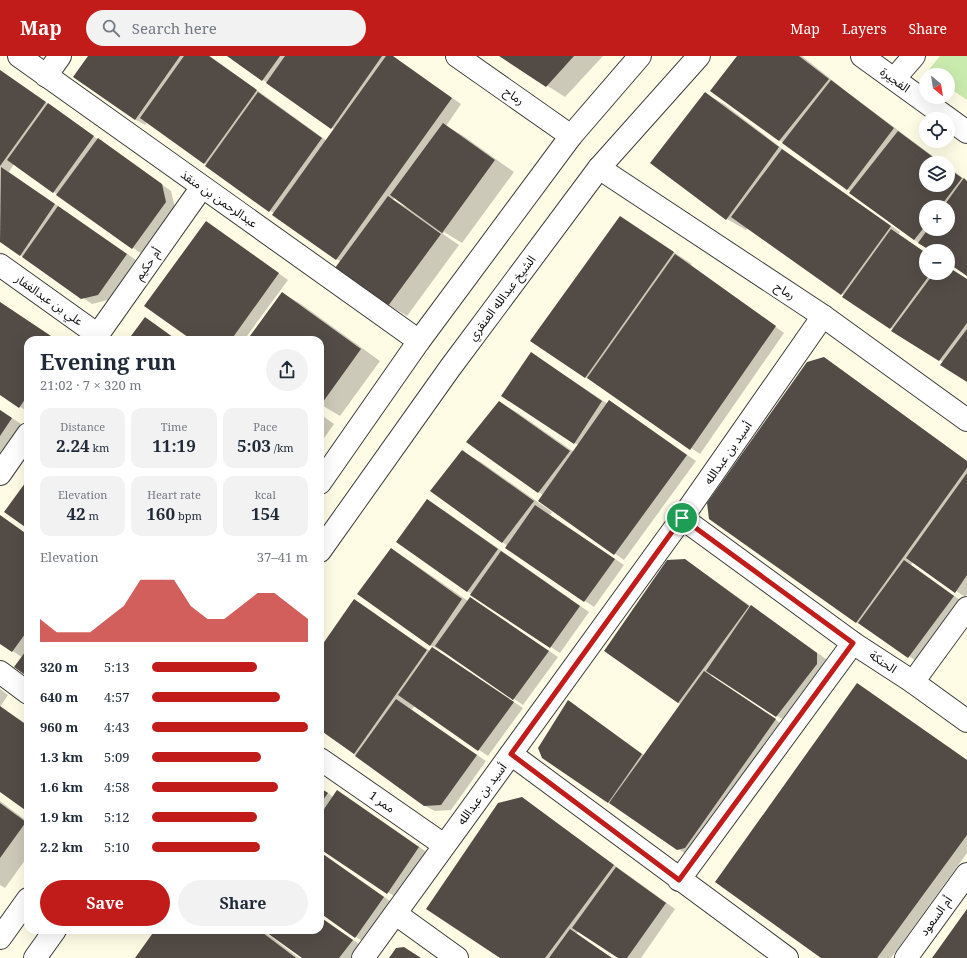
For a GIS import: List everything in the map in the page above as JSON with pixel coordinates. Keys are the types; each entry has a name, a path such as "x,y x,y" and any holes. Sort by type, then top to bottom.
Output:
{"street":[{"name":"عبدالرحمن بن منقذ","path":"19,56 419,341"},
{"path":"46,76 60,56"},
{"name":"رماح","path":"458,56 571,136"},
{"path":"324,477 419,341 571,136 640,56"},
{"name":"الشيخ عبدالله العنقري","path":"324,545 450,368 599,168 699,56"},
{"name":"الفجيرة","path":"862,56 967,132"},
{"path":"894,79 914,56"},
{"name":"رماح","path":"599,168 823,316 967,420"},
{"name":"أم حكيم","path":"97,336 202,187"},
{"name":"علي بن عبدالغفار","path":"0,265 95,336"},
{"name":"أسيد بن عبدالله","path":"363,958 682,518 823,316"},
{"path":"0,474 24,440"},
{"name":"الحنكة","path":"682,518 853,643 913,682 967,722"},
{"path":"913,682 967,608"},
{"path":"679,880 853,643"},
{"path":"0,672 24,690"},
{"path":"511,754 679,880 787,958"},
{"name":"ممر 1","path":"324,762 444,845"},
{"name":"أم السعود","path":"906,958 967,874"},
{"path":"0,938 24,905"},
{"path":"396,914 456,958"},
{"path":"35,958 52,934"}],"green space":[{"path":"940,56 967,56 967,100 955,92 955,68 930,68"}],"building":[{"path":"88,56 180,56 135,120 73,77"},
{"path":"184,56 209,56 257,90 204,164 140,118"},
{"path":"227,56 280,56 262,81"},
{"path":"285,56 382,56 331,129 266,83"},
{"path":"386,56 393,56 452,98 336,260 272,215"},
{"path":"499,56 574,56 546,87"},
{"path":"737,56 799,56 829,79 779,141 710,91"},
{"path":"0,70 46,102 0,166"},
{"path":"831,80 894,128 847,190 782,143"},
{"path":"258,92 322,138 269,212 205,166"},
{"path":"705,92 779,147 726,220 650,163"},
{"path":"48,103 94,136 53,193 7,160"},
{"path":"443,123 495,160 442,233 390,195"},
{"path":"898,131 932,156 919,156 919,192 951,192 945,200 919,200 919,234 914,240 849,193"},
{"path":"98,138 162,184 166,202 132,249 56,195"},
{"path":"782,149 891,226 841,295 731,217"},
{"path":"1,167 55,204 20,256 0,242"},
{"path":"955,173 962,178 955,187"},
{"path":"964,178 967,181 967,276 955,268 955,244 918,243 923,236 955,236 955,200 948,200"},
{"path":"388,196 441,234 388,306 335,268"},
{"path":"58,206 127,254 98,295 81,299 22,257"},
{"path":"620,216 674,252 585,378 530,341"},
{"path":"206,221 279,273 234,336 186,336 144,306"},
{"path":"891,229 919,248 919,280 926,280 890,329 842,297"},
{"path":"675,254 776,326 690,450 587,378"},
{"path":"955,271 967,279 967,323 939,361 891,331 929,280 955,280"},
{"path":"282,292 361,349 324,400 324,336 250,336"},
{"path":"0,302 51,336 24,336 24,401 19,408 0,395"},
{"path":"145,317 171,336 131,336"},
{"path":"967,329 967,382 940,365"},
{"path":"531,352 602,401 574,444 501,396"},
{"path":"824,357 967,461 967,468 856,623 709,519 707,503 807,362"},
{"path":"609,400 687,455 614,555 538,501"},
{"path":"499,401 570,451 538,493 466,442"},
{"path":"0,410 12,418 0,436"},
{"path":"462,450 534,501 502,543 430,491"},
{"path":"967,473 967,575 955,593 906,558"},
{"path":"24,484 24,526 4,512"},
{"path":"427,499 498,549 467,592 396,542"},
{"path":"535,505 615,559 584,602 505,548"},
{"path":"0,515 24,532 24,636 12,652 0,644"},
{"path":"391,548 462,599 430,646 357,594"},
{"path":"501,551 580,606 550,648 470,595"},
{"path":"685,559 749,606 678,703 604,651 667,560"},
{"path":"904,560 954,596 908,658 858,623"},
{"path":"470,597 549,651 513,700 435,646"},
{"path":"354,599 427,650 354,754 324,733 324,642"},
{"path":"751,605 817,653 817,664 776,717 706,671"},
{"path":"432,647 514,702 478,751 398,695"},
{"path":"24,653 24,674 14,667"},
{"path":"704,671 776,719 685,848 677,850 609,803"},
{"path":"857,683 967,760 967,835 877,958 821,958 715,882"},
{"path":"396,699 477,755 441,805 424,806 355,756"},
{"path":"568,700 642,754 608,803 542,758 538,748"},
{"path":"0,706 24,723 24,809 0,792"},
{"path":"324,790 328,793 324,798"},
{"path":"337,790 419,847 387,894 324,852 324,809"},
{"path":"522,797 614,865 545,958 500,958 426,909 498,803"},
{"path":"0,803 24,821 24,825 0,858"},
{"path":"324,855 384,897 355,938 324,916"},
{"path":"616,867 666,903 627,958 618,958 572,928"},
{"path":"967,909 967,958 932,958"},
{"path":"324,920 353,940 339,958 302,958 269,934 324,934"},
{"path":"570,929 612,958 549,958"},
{"path":"152,934 264,934 296,958 135,958"},
{"path":"404,947 421,958 389,958 396,948"}],"route":[{"path":"682,518 853,643 679,880 511,754 682,518"}]}
